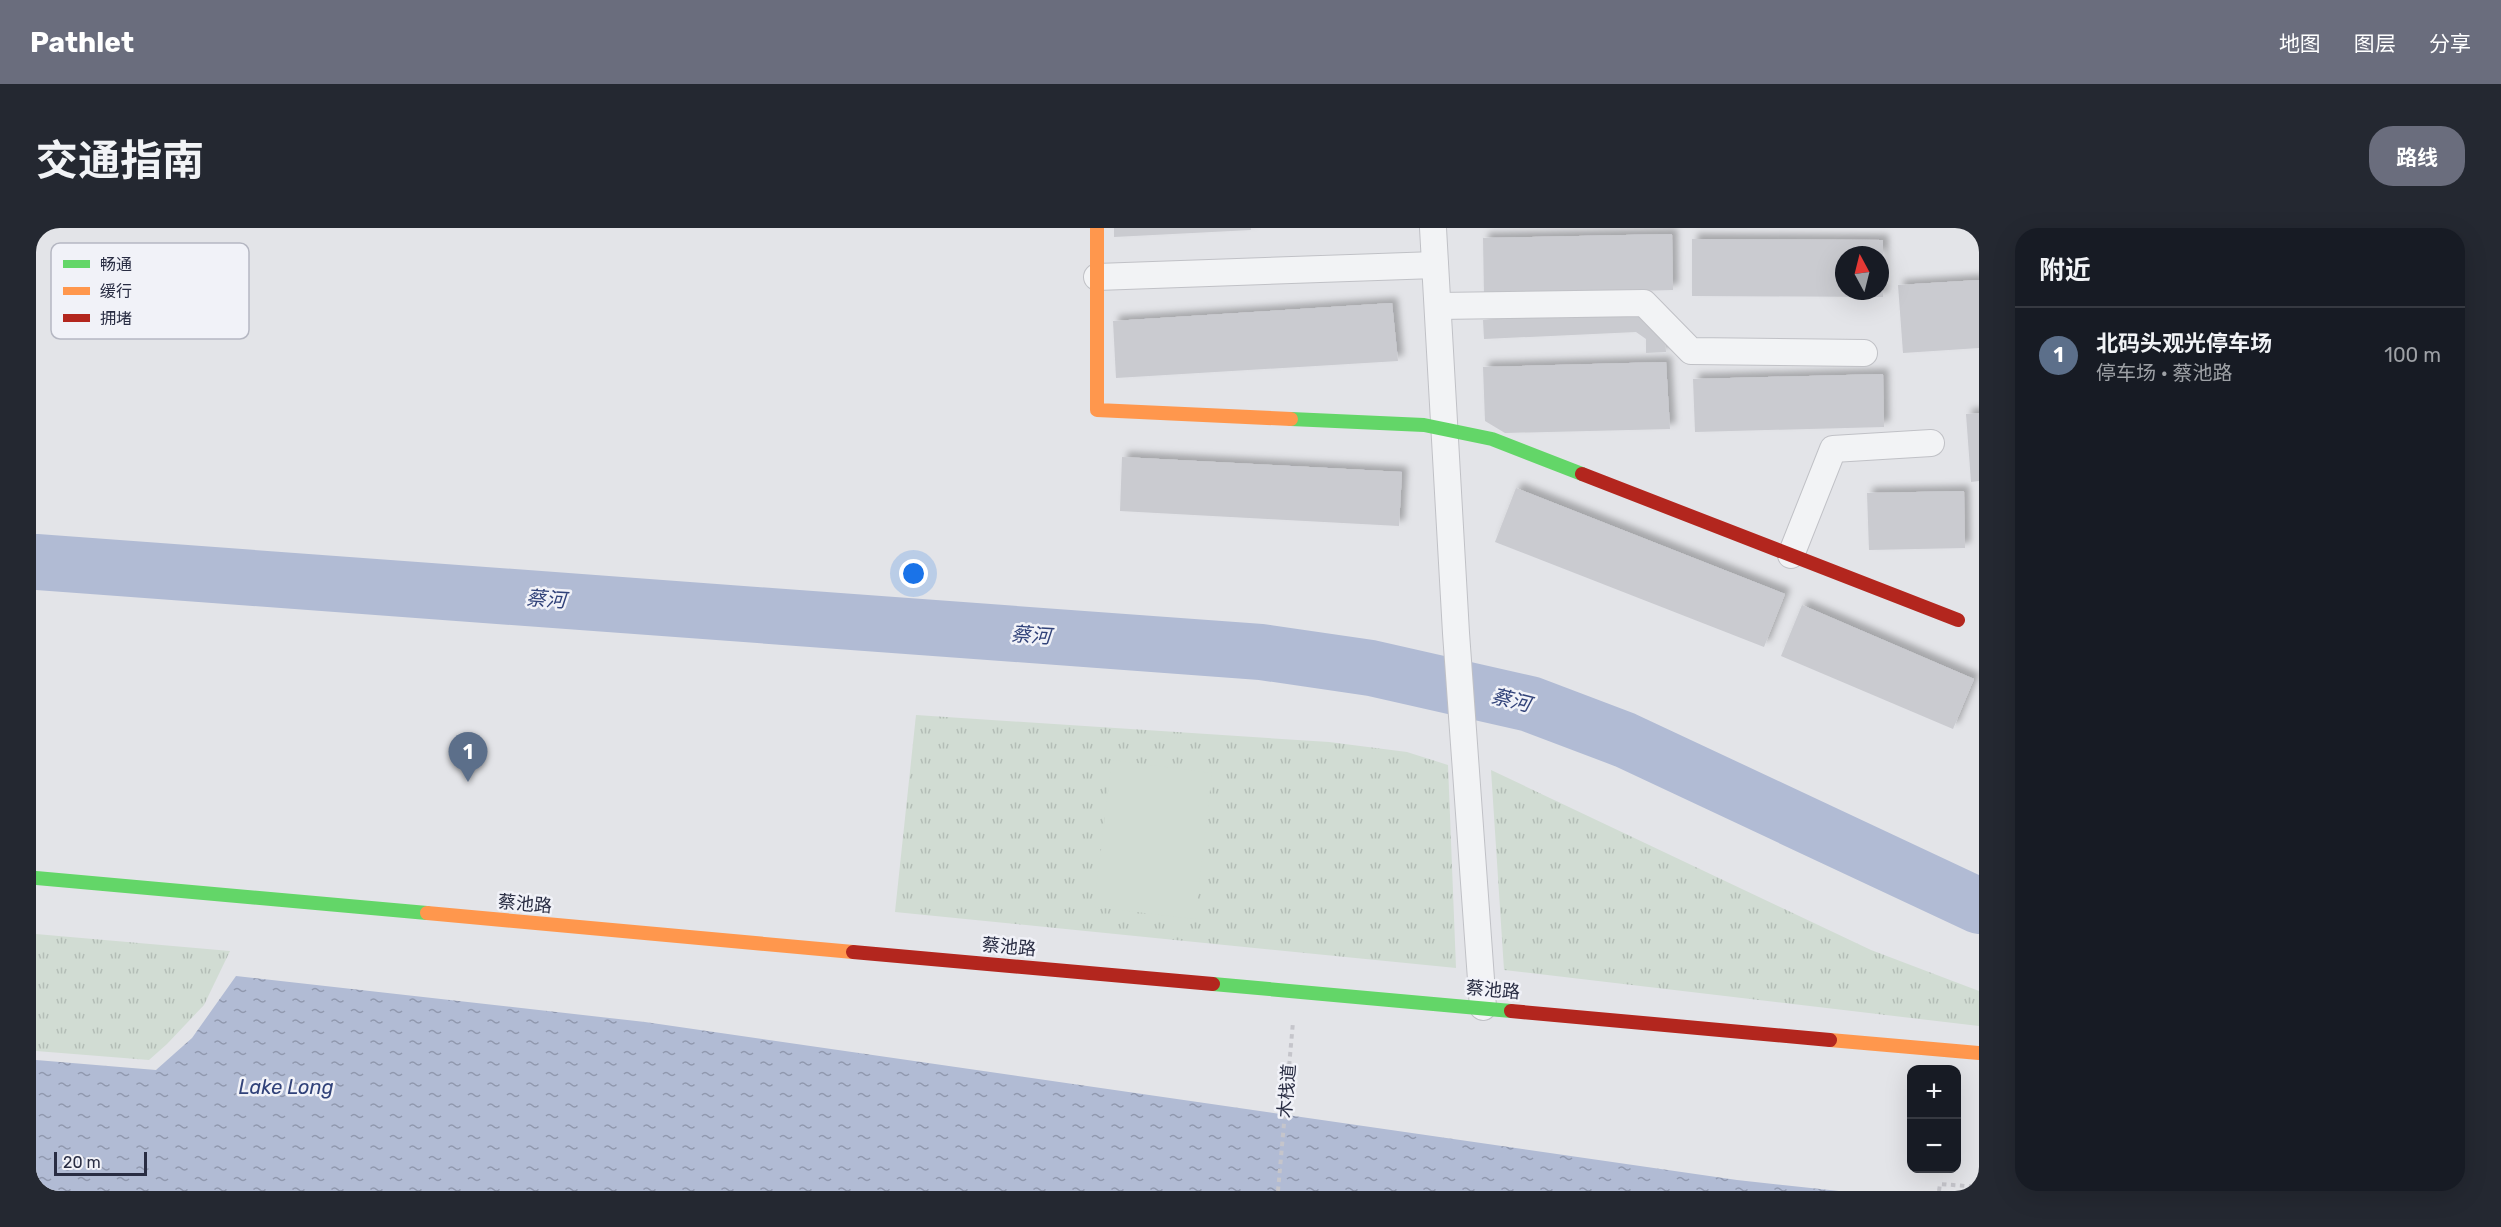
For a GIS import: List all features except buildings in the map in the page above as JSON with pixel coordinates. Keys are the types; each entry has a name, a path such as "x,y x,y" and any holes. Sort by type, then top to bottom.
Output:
{"street":[{"path":"1097,228 1097,410 1424,425 1492,439 1958,620"},
{"path":"1433,228 1456,633 1483,1007"},
{"path":"1097,277 1435,265"},
{"path":"1438,306 1644,303 1691,351 1864,353"},
{"path":"1791,555 1833,449 1931,443"},
{"name":"蔡池路","path":"36,878 1979,1053"}],"path":[{"name":"木栈道","path":"1278,1191 1296,991"},
{"path":"1939,1191 1940,1184 1979,1187"}],"green space":[{"path":"916,715 1329,742 1407,752 1448,765 1456,968 895,912"},
{"path":"1112,760 1212,773 1195,919 1094,907"},
{"path":"1491,770 1871,950 1979,991 1979,1026 1504,970"},
{"path":"36,934 230,951 204,1005 149,1060 36,1051"}],"water":[{"name":"Lake Long","path":"236,976 645,1022 1737,1180 1839,1191 36,1191 36,1060 156,1070 192,1038"}],"waterway":[{"name":"蔡河","path":"36,562 1261,652 1371,668 1530,704 1625,740 1979,906"}],"traffic: fast":[{"path":"1291,419 1424,425 1492,439 1582,474"},
{"path":"36,878 427,913"},
{"path":"1213,984 1511,1011"}],"traffic: slow":[{"path":"1097,228 1097,410 1291,419"},
{"path":"427,913 853,952"},
{"path":"1830,1040 1979,1053"}],"traffic: jam":[{"path":"1582,474 1958,620"},
{"path":"853,952 1213,984"},
{"path":"1511,1011 1830,1040"}],"place":[{"name":"北码头观光停车场","path":"468,782"}]}
